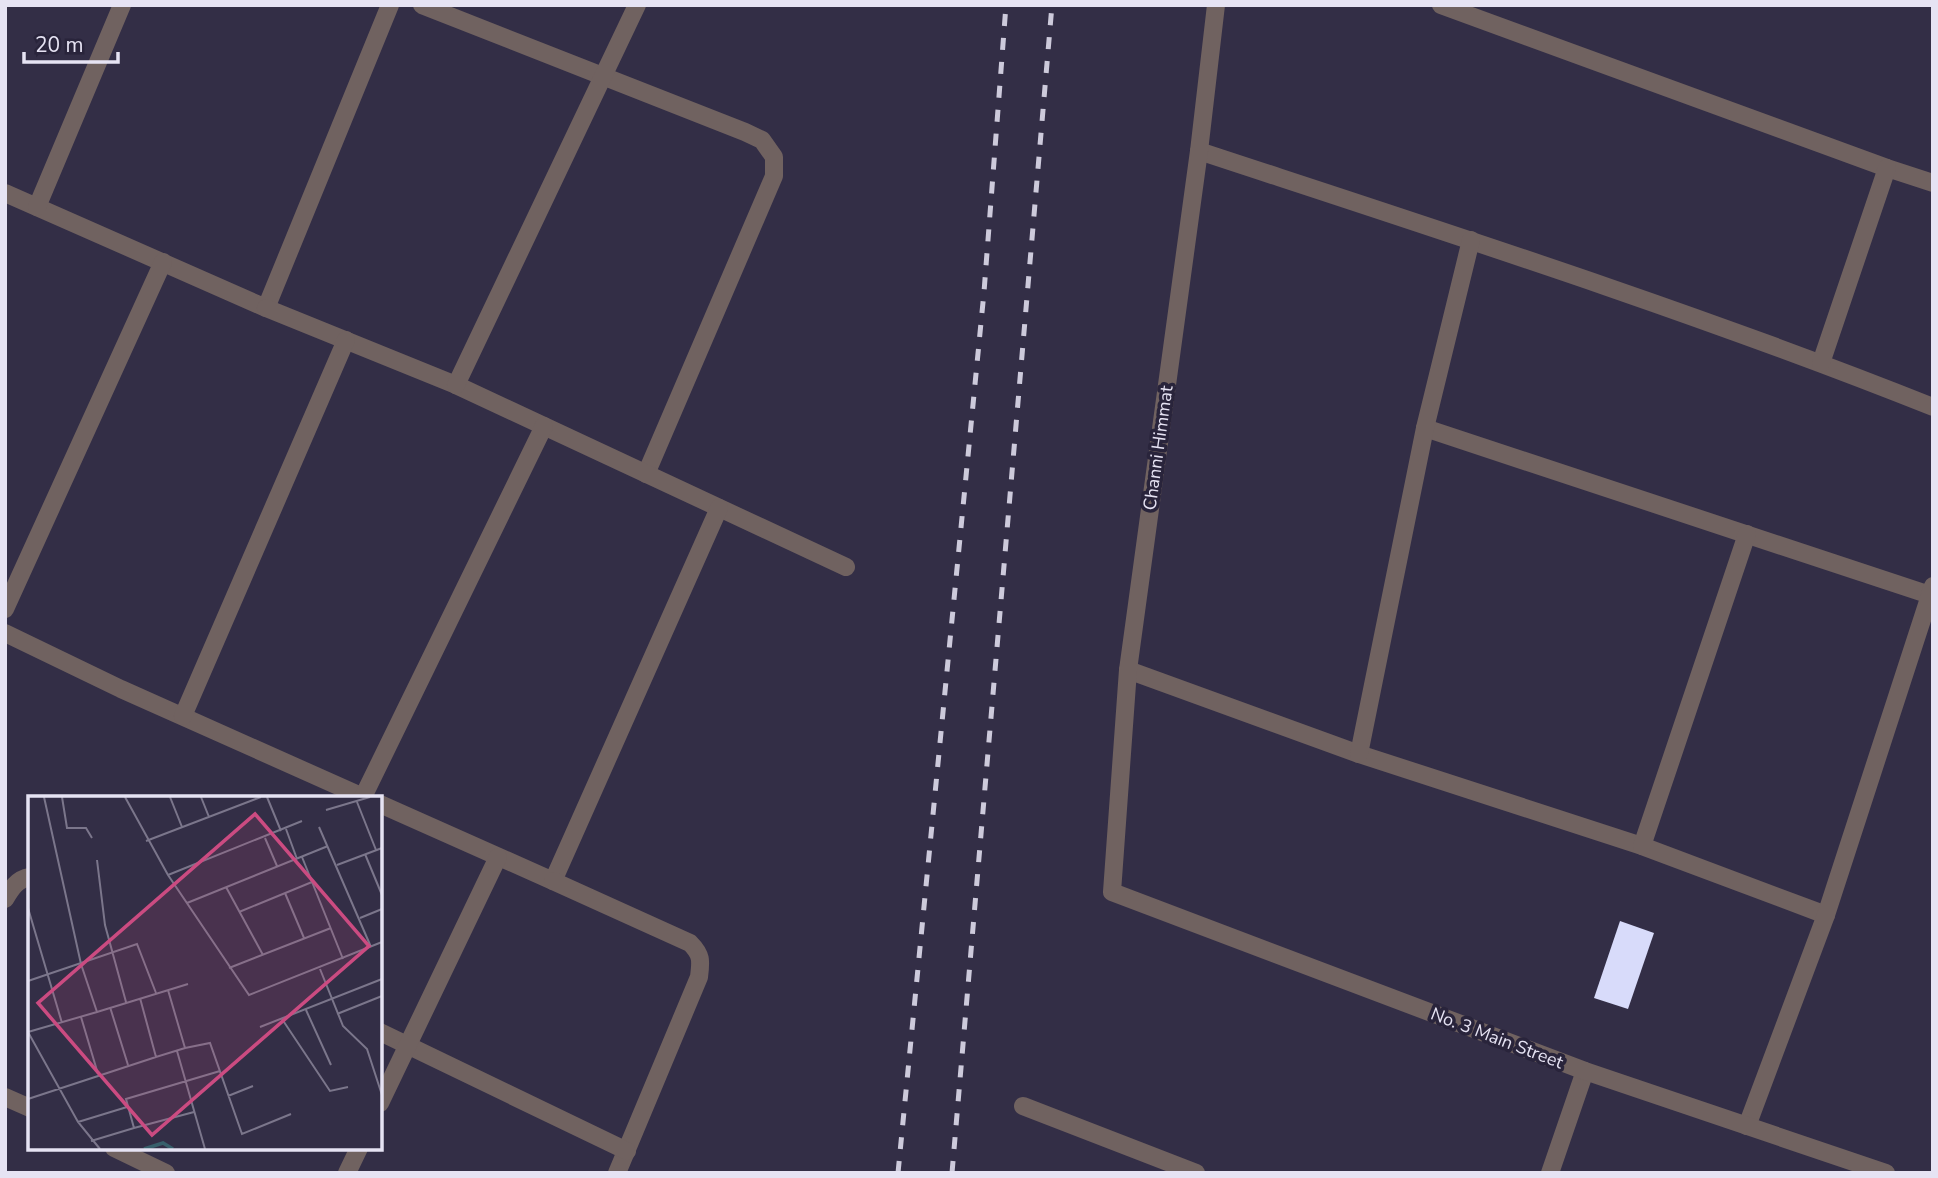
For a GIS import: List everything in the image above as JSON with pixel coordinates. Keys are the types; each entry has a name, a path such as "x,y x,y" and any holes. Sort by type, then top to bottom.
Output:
{"street":[{"path":"37,207 122,5"},
{"path":"266,308 390,5"},
{"path":"422,5 745,132 762,140 774,157 774,176 646,474"},
{"path":"456,385 637,5"},
{"name":"Channi Himmat","path":"1112,892 1128,670 1199,151 1216,5"},
{"path":"1441,5 1933,183"},
{"path":"1199,151 1471,240 1821,362 1933,407"},
{"path":"1821,362 1887,168"},
{"path":"5,193 266,308 456,385 846,567"},
{"path":"1359,754 1425,428 1471,240"},
{"path":"5,609 163,262"},
{"path":"183,716 346,340"},
{"path":"365,796 544,426"},
{"path":"1425,428 1747,534 1931,590 1826,915 1747,1126"},
{"path":"553,881 719,508"},
{"path":"1642,846 1747,534"},
{"path":"5,634 363,796"},
{"path":"1128,670 1359,754 1642,846 1826,915"},
{"path":"382,805 690,943 698,951 701,962 699,976 617,1173"},
{"path":"382,1099 498,858"},
{"path":"5,899 14,885 22,878 28,877"},
{"name":"No. 3 Main Street","path":"1112,892 1585,1071 1886,1173"},
{"path":"382,1033 626,1151"},
{"path":"1549,1173 1585,1071"},
{"path":"5,1097 28,1107"},
{"path":"1023,1105 1170,1168 1196,1173"},
{"path":"118,1150 166,1173"},
{"path":"347,1173 358,1150"}],"building":[{"path":"1620,921 1654,933 1628,1009 1594,998"}],"railway":[{"path":"898,1173 984,292 1006,5"},
{"path":"952,1173 1052,5"}]}
